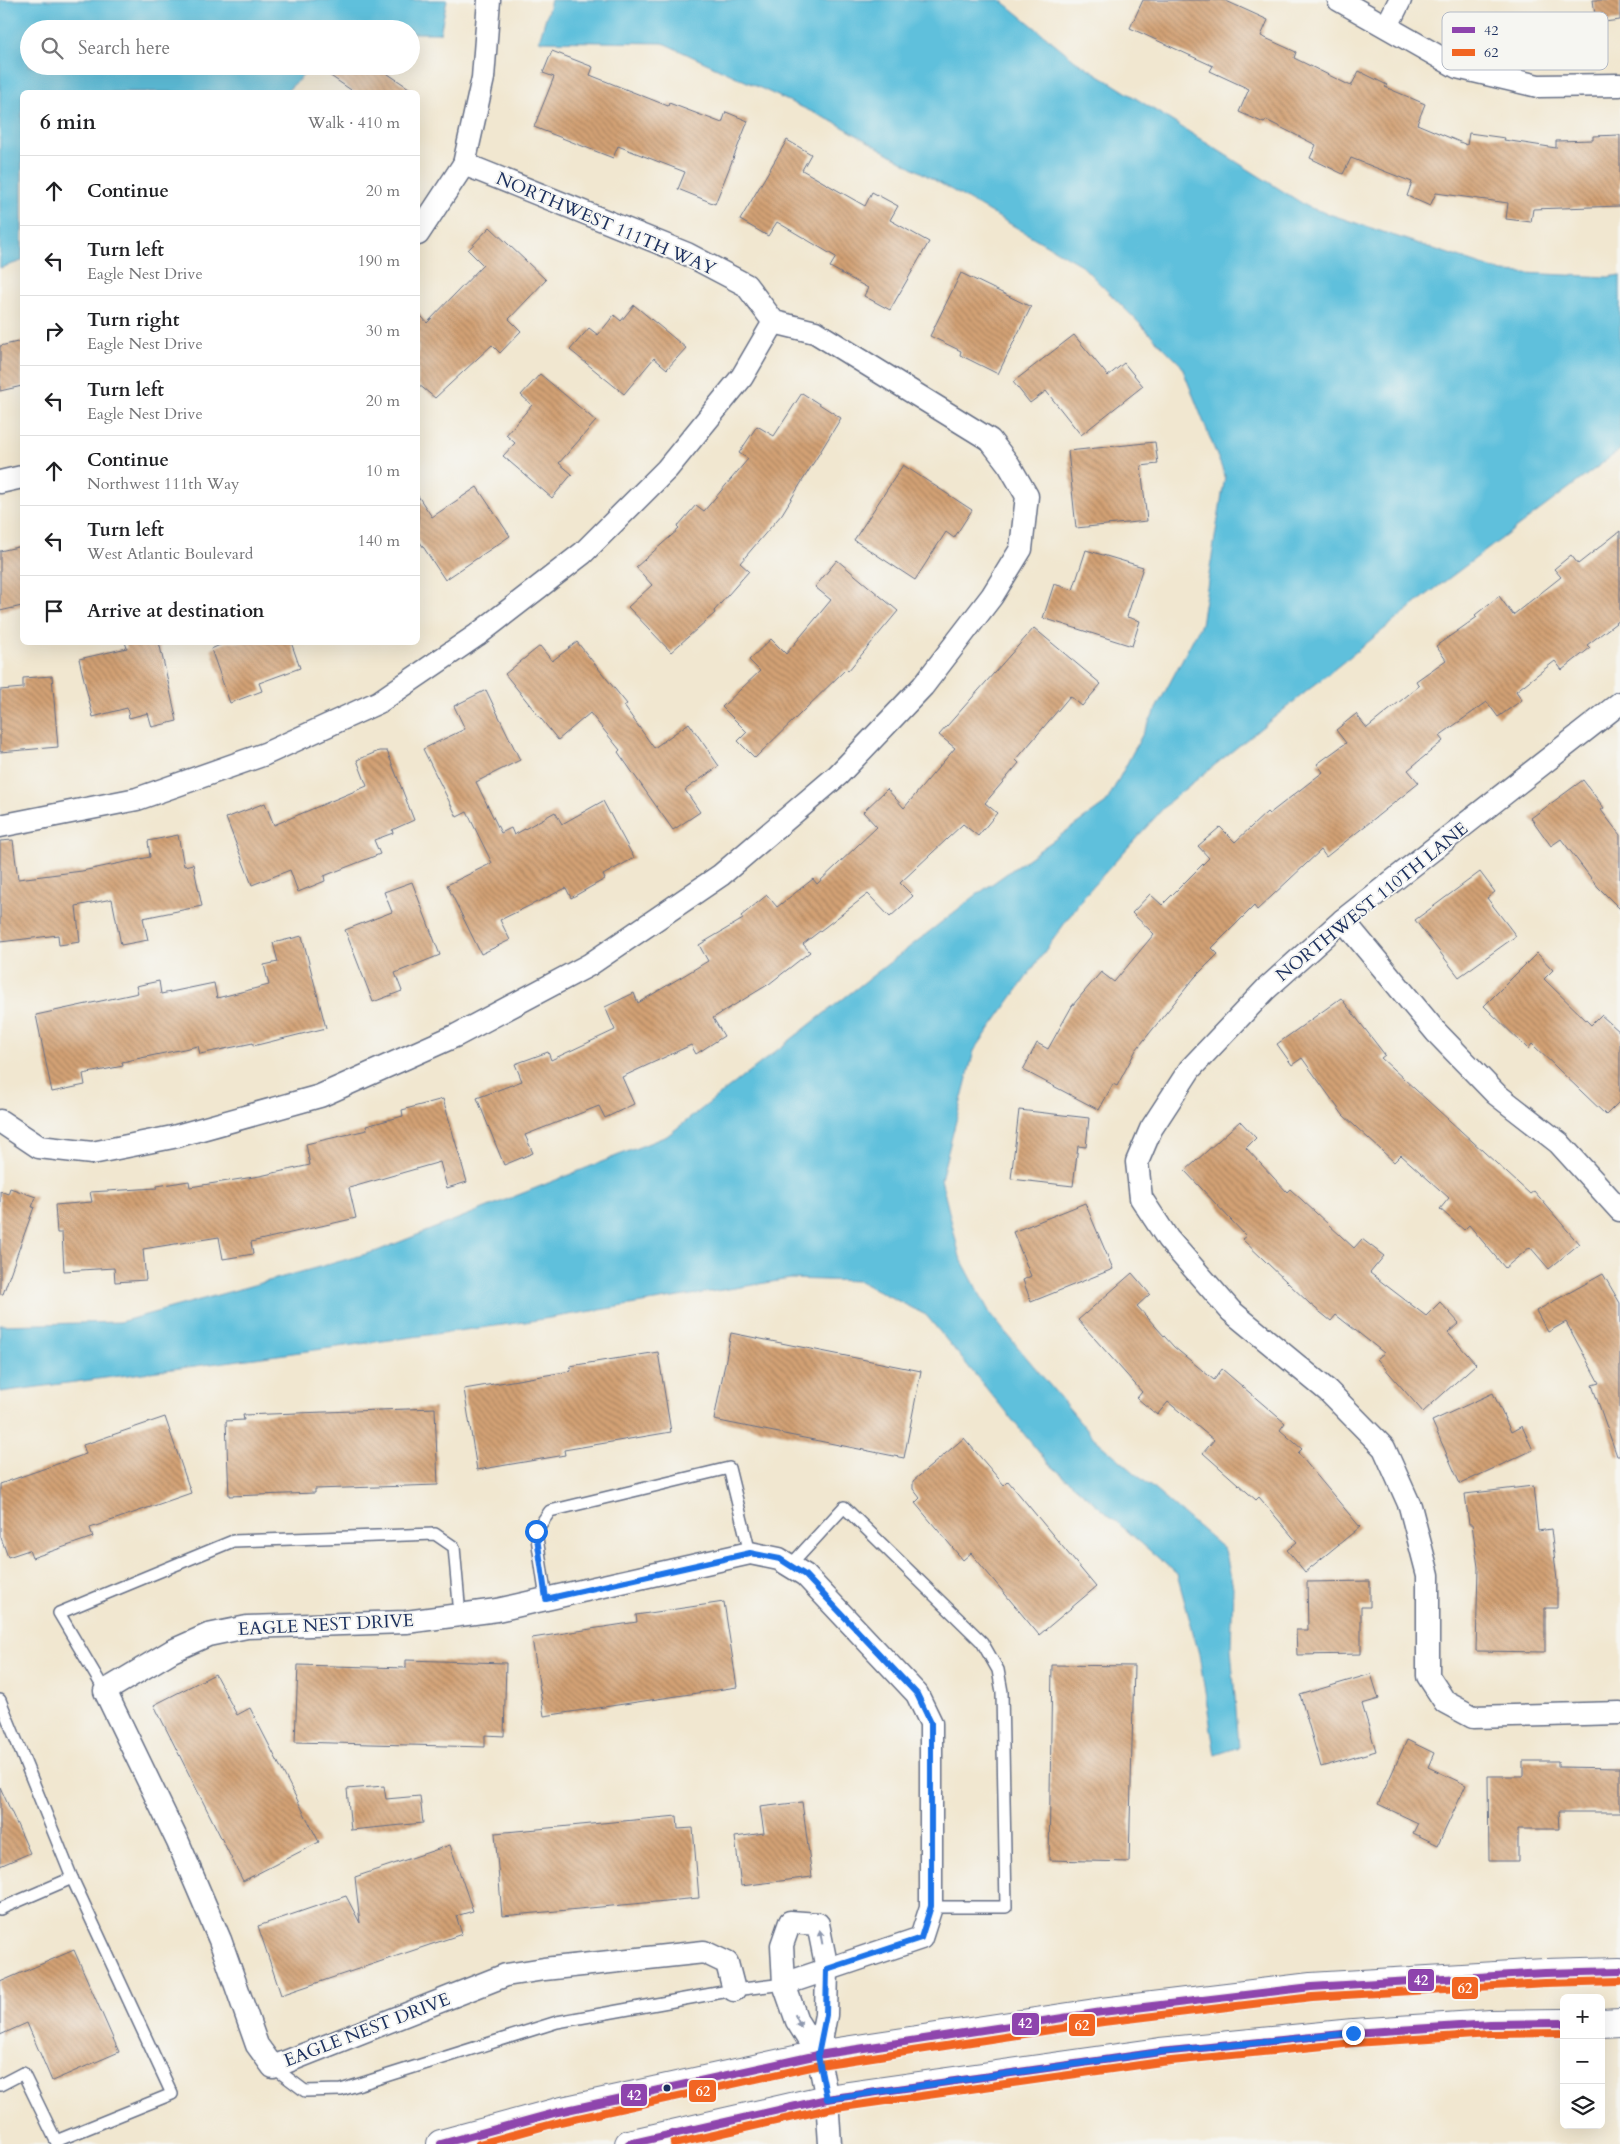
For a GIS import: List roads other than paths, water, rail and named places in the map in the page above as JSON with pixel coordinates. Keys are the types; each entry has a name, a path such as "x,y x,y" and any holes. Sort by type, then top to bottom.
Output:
{"main road":[{"path":"441,2144 558,2112 818,2055 1102,2012 1311,1986 1545,1973 1620,1972"},
{"path":"1605,2023 1620,2022"},
{"path":"629,2144 827,2099 1160,2052 1363,2032 1490,2024 1560,2023"}],"street":[{"path":"420,231 464,164 483,78 489,0"},
{"path":"1339,0 1442,58"},
{"path":"1386,26 1400,0"},
{"path":"1470,70 1538,86 1620,85"},
{"name":"NORTHWEST 111TH WAY","path":"464,164 687,254 746,285 774,322"},
{"path":"0,826 137,799 265,754 379,702 477,635 583,553 668,469 742,377 774,322 815,332 990,440 1009,465 1027,496 1021,549 992,596 923,686 838,776 720,875 589,965 457,1035 320,1096 173,1137 92,1153 39,1147 0,1121"},
{"path":"0,482 20,477"},
{"name":"NORTHWEST 110TH LANE","path":"1617,711 1343,920 1266,989 1190,1069 1151,1130 1137,1162 1141,1198 1168,1239 1231,1311 1328,1391 1384,1448 1410,1506 1428,1575 1428,1676 1445,1702 1473,1717 1620,1714"},
{"path":"1343,920 1436,1032 1496,1094 1559,1143 1620,1210"},
{"name":"EAGLE NEST DRIVE","path":"734,1990 728,1963 704,1952 553,1968 506,1975 273,2066 257,2045 220,1940 186,1860 105,1690 172,1651 208,1635 247,1627 406,1622 497,1610 750,1553 780,1559 805,1575 917,1694 931,1723 931,1906 921,1938 784,1984"},
{"path":"818,2055 826,2015 827,1969 818,1924 790,1922 782,1945 784,1984 797,2022 818,2055 827,2099 830,2144"}],"lane":[{"path":"546,1599 536,1531 550,1511 729,1468 750,1553"},
{"path":"790,1566 844,1507 982,1642 998,1670 1002,1692 1006,1907 931,1906"},
{"path":"105,1690 59,1613 233,1541 435,1534 454,1547 460,1615"},
{"path":"0,1700 72,1878 172,2094 56,2141 23,2073 0,2085"},
{"path":"0,1909 72,1878"},
{"path":"273,2066 305,2091 341,2090 557,2022 734,1990 784,1984"}],"water":[{"path":"0,0 447,0 440,33 420,33 420,20 20,20 20,75 304,75 288,90 20,90 20,262 0,268"},
{"path":"551,0 1001,0 1075,60 1308,207 1503,272 1608,277 1620,275 1620,450 1428,594 1170,801 1084,896 974,1051 941,1179 960,1257 991,1315 1094,1438 1225,1550 1233,1587 1231,1648 1239,1747 1215,1755 1199,1654 1177,1574 1047,1462 926,1315 859,1281 790,1279 525,1322 0,1392 0,1325 120,1322 377,1251 667,1136 975,896 1106,803 1201,624 1225,476 1181,365 1081,265 836,123 663,43 539,41"}]}
